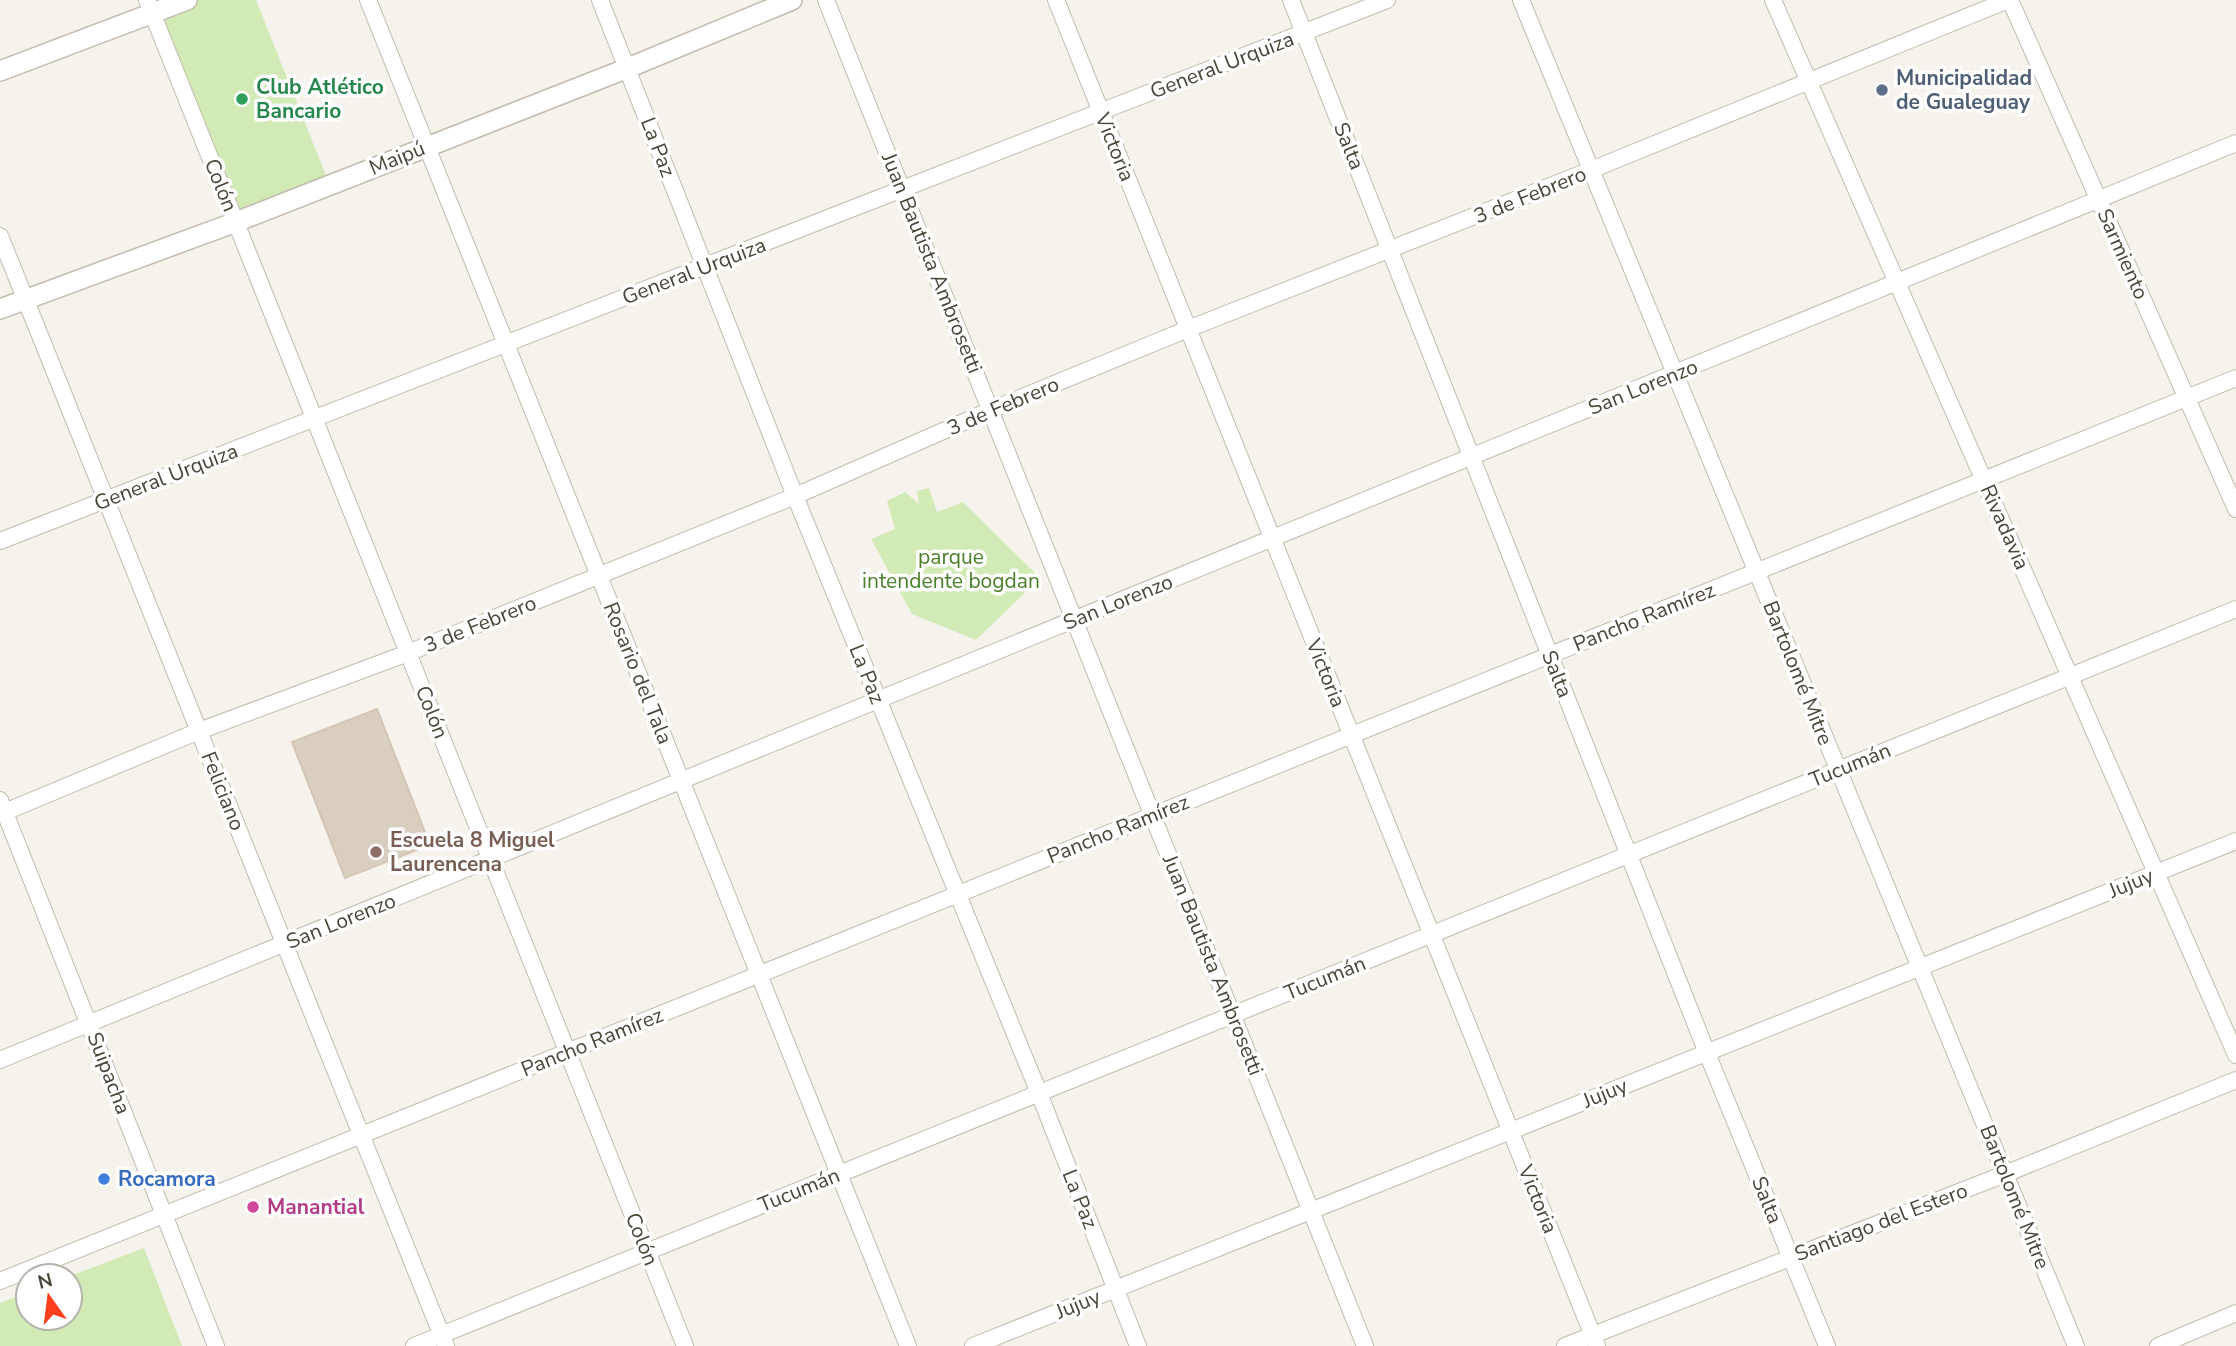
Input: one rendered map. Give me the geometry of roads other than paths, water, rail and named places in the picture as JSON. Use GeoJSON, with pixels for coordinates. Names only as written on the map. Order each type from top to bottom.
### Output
{"type":"FeatureCollection","features":[{"type":"Feature","properties":{"kind":"street"},"geometry":{"type":"LineString","coordinates":[[0,71],[150,7],[187,0]]}},
{"type":"Feature","properties":{"kind":"street","name":"Rosario del Tala"},"geometry":{"type":"LineString","coordinates":[[369,0],[908,1346]]}},
{"type":"Feature","properties":{"kind":"street","name":"La Paz"},"geometry":{"type":"LineString","coordinates":[[600,0],[795,496],[1039,1093],[1138,1346]]}},
{"type":"Feature","properties":{"kind":"street","name":"Maipú"},"geometry":{"type":"LineString","coordinates":[[0,309],[236,222],[628,68],[792,0]]}},
{"type":"Feature","properties":{"kind":"street","name":"Juan Bautista Ambrosetti"},"geometry":{"type":"LineString","coordinates":[[826,0],[1365,1346]]}},
{"type":"Feature","properties":{"kind":"street","name":"Victoria"},"geometry":{"type":"LineString","coordinates":[[1056,0],[1595,1340]]}},
{"type":"Feature","properties":{"kind":"street","name":"Salta"},"geometry":{"type":"LineString","coordinates":[[1291,0],[1707,1053],[1826,1346]]}},
{"type":"Feature","properties":{"kind":"street","name":"General Urquiza"},"geometry":{"type":"LineString","coordinates":[[0,541],[1387,0]]}},
{"type":"Feature","properties":{"kind":"street","name":"Bartolomé Mitre"},"geometry":{"type":"LineString","coordinates":[[1521,0],[2076,1346]]}},
{"type":"Feature","properties":{"kind":"street","name":"Rivadavia"},"geometry":{"type":"LineString","coordinates":[[1773,0],[2236,1055]]}},
{"type":"Feature","properties":{"kind":"street","name":"3 de Febrero"},"geometry":{"type":"LineString","coordinates":[[2,809],[408,653],[795,496],[991,410],[1188,329],[1591,170],[2009,0]]}},
{"type":"Feature","properties":{"kind":"street","name":"Sarmiento"},"geometry":{"type":"LineString","coordinates":[[2009,0],[2236,509]]}},
{"type":"Feature","properties":{"kind":"street","name":"Colón"},"geometry":{"type":"LineString","coordinates":[[150,7],[685,1346]]}},
{"type":"Feature","properties":{"kind":"street","name":"San Lorenzo"},"geometry":{"type":"LineString","coordinates":[[0,1060],[2236,143]]}},
{"type":"Feature","properties":{"kind":"street","name":"Feliciano"},"geometry":{"type":"LineString","coordinates":[[0,236],[443,1340]]}},
{"type":"Feature","properties":{"kind":"street","name":"Pancho Ramírez"},"geometry":{"type":"LineString","coordinates":[[0,1281],[2236,377]]}},
{"type":"Feature","properties":{"kind":"street","name":"Tucumán"},"geometry":{"type":"LineString","coordinates":[[414,1346],[443,1340],[647,1252],[2236,609]]}},
{"type":"Feature","properties":{"kind":"street","name":"Suipacha"},"geometry":{"type":"LineString","coordinates":[[2,809],[90,1023],[216,1346]]}},
{"type":"Feature","properties":{"kind":"street","name":"Jujuy"},"geometry":{"type":"LineString","coordinates":[[973,1346],[2236,841]]}},
{"type":"Feature","properties":{"kind":"street","name":"Santiago del Estero"},"geometry":{"type":"LineString","coordinates":[[1564,1346],[1595,1340],[1791,1258],[2236,1080]]}},
{"type":"Feature","properties":{"kind":"street"},"geometry":{"type":"LineString","coordinates":[[2158,1346],[2236,1313]]}},
{"type":"Feature","properties":{"kind":"place","name":"Municipalidad de Gualeguay"},"geometry":{"type":"Point","coordinates":[1882,90]}},
{"type":"Feature","properties":{"kind":"place","name":"Club Atlético Bancario"},"geometry":{"type":"Point","coordinates":[242,99]}},
{"type":"Feature","properties":{"kind":"place","name":"Escuela 8 Miguel Laurencena"},"geometry":{"type":"Point","coordinates":[376,852]}},
{"type":"Feature","properties":{"kind":"place","name":"Rocamora"},"geometry":{"type":"Point","coordinates":[104,1179]}},
{"type":"Feature","properties":{"kind":"place","name":"Manantial"},"geometry":{"type":"Point","coordinates":[253,1207]}},
{"type":"Feature","properties":{"kind":"park label","name":"parque intendente bogdan"},"geometry":{"type":"Point","coordinates":[951,569]}}]}
